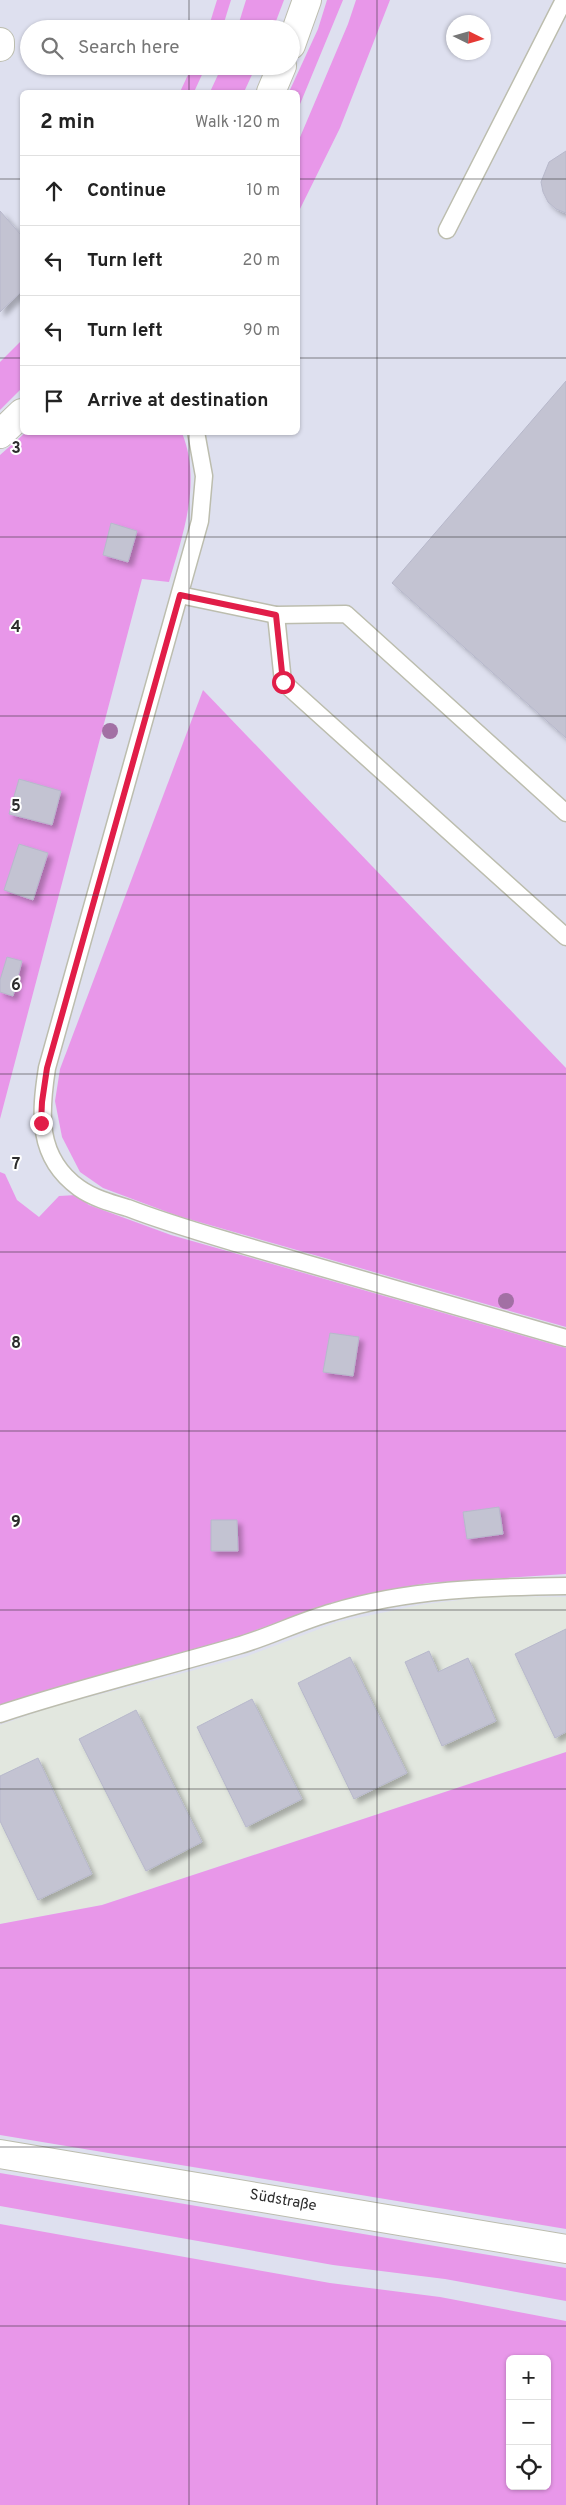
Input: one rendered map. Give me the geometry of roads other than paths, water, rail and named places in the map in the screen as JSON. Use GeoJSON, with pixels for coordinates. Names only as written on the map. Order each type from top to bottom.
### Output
{"type":"FeatureCollection","features":[{"type":"Feature","properties":{"kind":"street"},"geometry":{"type":"LineString","coordinates":[[300,21],[308,0]]}},
{"type":"Feature","properties":{"kind":"street"},"geometry":{"type":"LineString","coordinates":[[0,42],[0,47]]}},
{"type":"Feature","properties":{"kind":"street"},"geometry":{"type":"LineString","coordinates":[[272,90],[278,75]]}},
{"type":"Feature","properties":{"kind":"street"},"geometry":{"type":"LineString","coordinates":[[0,434],[20,415]]}},
{"type":"Feature","properties":{"kind":"street","name":"Südstraße"},"geometry":{"type":"LineString","coordinates":[[0,2154],[566,2249]]}},
{"type":"Feature","properties":{"kind":"lane"},"geometry":{"type":"LineString","coordinates":[[447,230],[564,0]]}},
{"type":"Feature","properties":{"kind":"lane"},"geometry":{"type":"LineString","coordinates":[[197,435],[204,476],[200,521],[47,1068],[41,1123],[45,1140],[59,1167],[78,1188],[95,1197],[175,1225],[566,1338]]}},
{"type":"Feature","properties":{"kind":"lane"},"geometry":{"type":"LineString","coordinates":[[180,595],[276,615],[346,614],[566,813]]}},
{"type":"Feature","properties":{"kind":"lane"},"geometry":{"type":"LineString","coordinates":[[276,615],[283,682],[566,937]]}},
{"type":"Feature","properties":{"kind":"lane"},"geometry":{"type":"LineString","coordinates":[[0,1714],[54,1696],[239,1645],[333,1612],[427,1593],[497,1587],[566,1586]]}}]}
